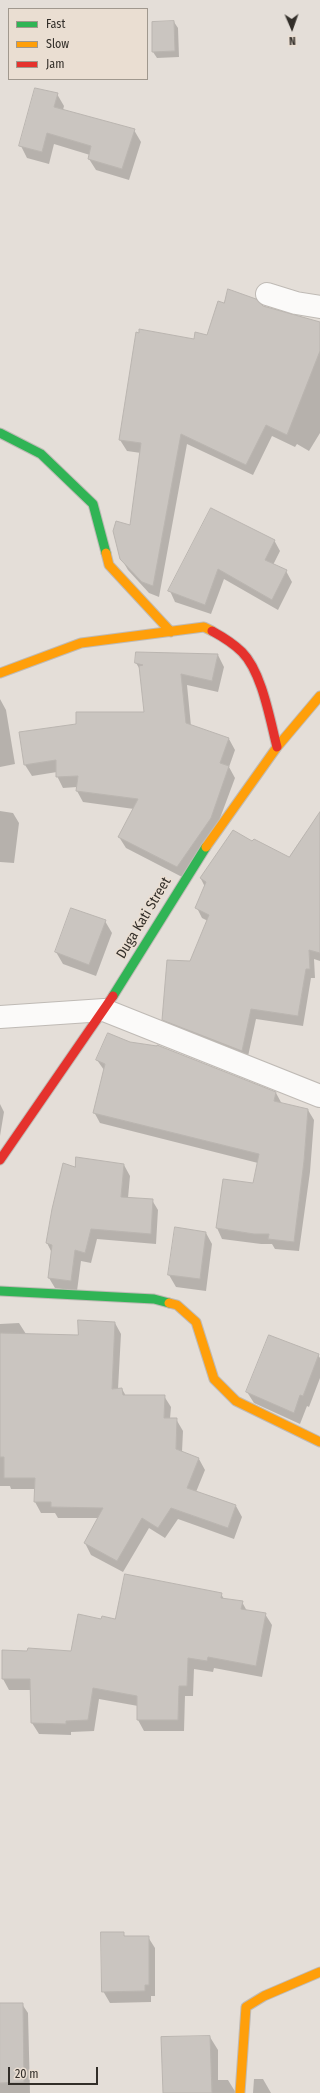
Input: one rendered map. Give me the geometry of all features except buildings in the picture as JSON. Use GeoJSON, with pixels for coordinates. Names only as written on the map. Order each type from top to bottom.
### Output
{"type":"FeatureCollection","features":[{"type":"Feature","properties":{"kind":"street"},"geometry":{"type":"LineString","coordinates":[[267,294],[320,307]]}},
{"type":"Feature","properties":{"kind":"street"},"geometry":{"type":"LineString","coordinates":[[0,433],[41,454],[93,504],[109,565],[171,632]]}},
{"type":"Feature","properties":{"kind":"street"},"geometry":{"type":"LineString","coordinates":[[0,673],[81,643],[204,627],[225,638],[243,654],[259,681],[277,747]]}},
{"type":"Feature","properties":{"kind":"street","name":"Duga Kati Street"},"geometry":{"type":"LineString","coordinates":[[0,1160],[104,1010],[195,862],[277,747],[320,696]]}},
{"type":"Feature","properties":{"kind":"street"},"geometry":{"type":"LineString","coordinates":[[0,1017],[104,1010],[320,1096]]}},
{"type":"Feature","properties":{"kind":"street"},"geometry":{"type":"LineString","coordinates":[[0,1291],[154,1299],[177,1305],[196,1322],[214,1379],[219,1385],[236,1400],[320,1442]]}},
{"type":"Feature","properties":{"kind":"street"},"geometry":{"type":"LineString","coordinates":[[240,2093],[246,2008],[264,1996],[320,1972]]}},
{"type":"Feature","properties":{"kind":"traffic: fast"},"geometry":{"type":"LineString","coordinates":[[0,433],[41,454],[93,504],[106,553]]}},
{"type":"Feature","properties":{"kind":"traffic: fast"},"geometry":{"type":"LineString","coordinates":[[113,996],[206,847]]}},
{"type":"Feature","properties":{"kind":"traffic: fast"},"geometry":{"type":"LineString","coordinates":[[0,1291],[154,1299],[169,1303]]}},
{"type":"Feature","properties":{"kind":"traffic: slow"},"geometry":{"type":"LineString","coordinates":[[106,553],[109,565],[171,632]]}},
{"type":"Feature","properties":{"kind":"traffic: slow"},"geometry":{"type":"LineString","coordinates":[[0,673],[81,643],[204,627],[212,631]]}},
{"type":"Feature","properties":{"kind":"traffic: slow"},"geometry":{"type":"LineString","coordinates":[[206,847],[277,747],[320,696]]}},
{"type":"Feature","properties":{"kind":"traffic: slow"},"geometry":{"type":"LineString","coordinates":[[169,1303],[177,1305],[196,1322],[214,1379],[236,1401],[320,1442]]}},
{"type":"Feature","properties":{"kind":"traffic: slow"},"geometry":{"type":"LineString","coordinates":[[240,2093],[246,2007],[264,1996],[320,1972]]}},
{"type":"Feature","properties":{"kind":"traffic: jam"},"geometry":{"type":"LineString","coordinates":[[212,631],[242,652],[255,671],[268,710],[277,747]]}},
{"type":"Feature","properties":{"kind":"traffic: jam"},"geometry":{"type":"LineString","coordinates":[[0,1160],[113,996]]}}]}
